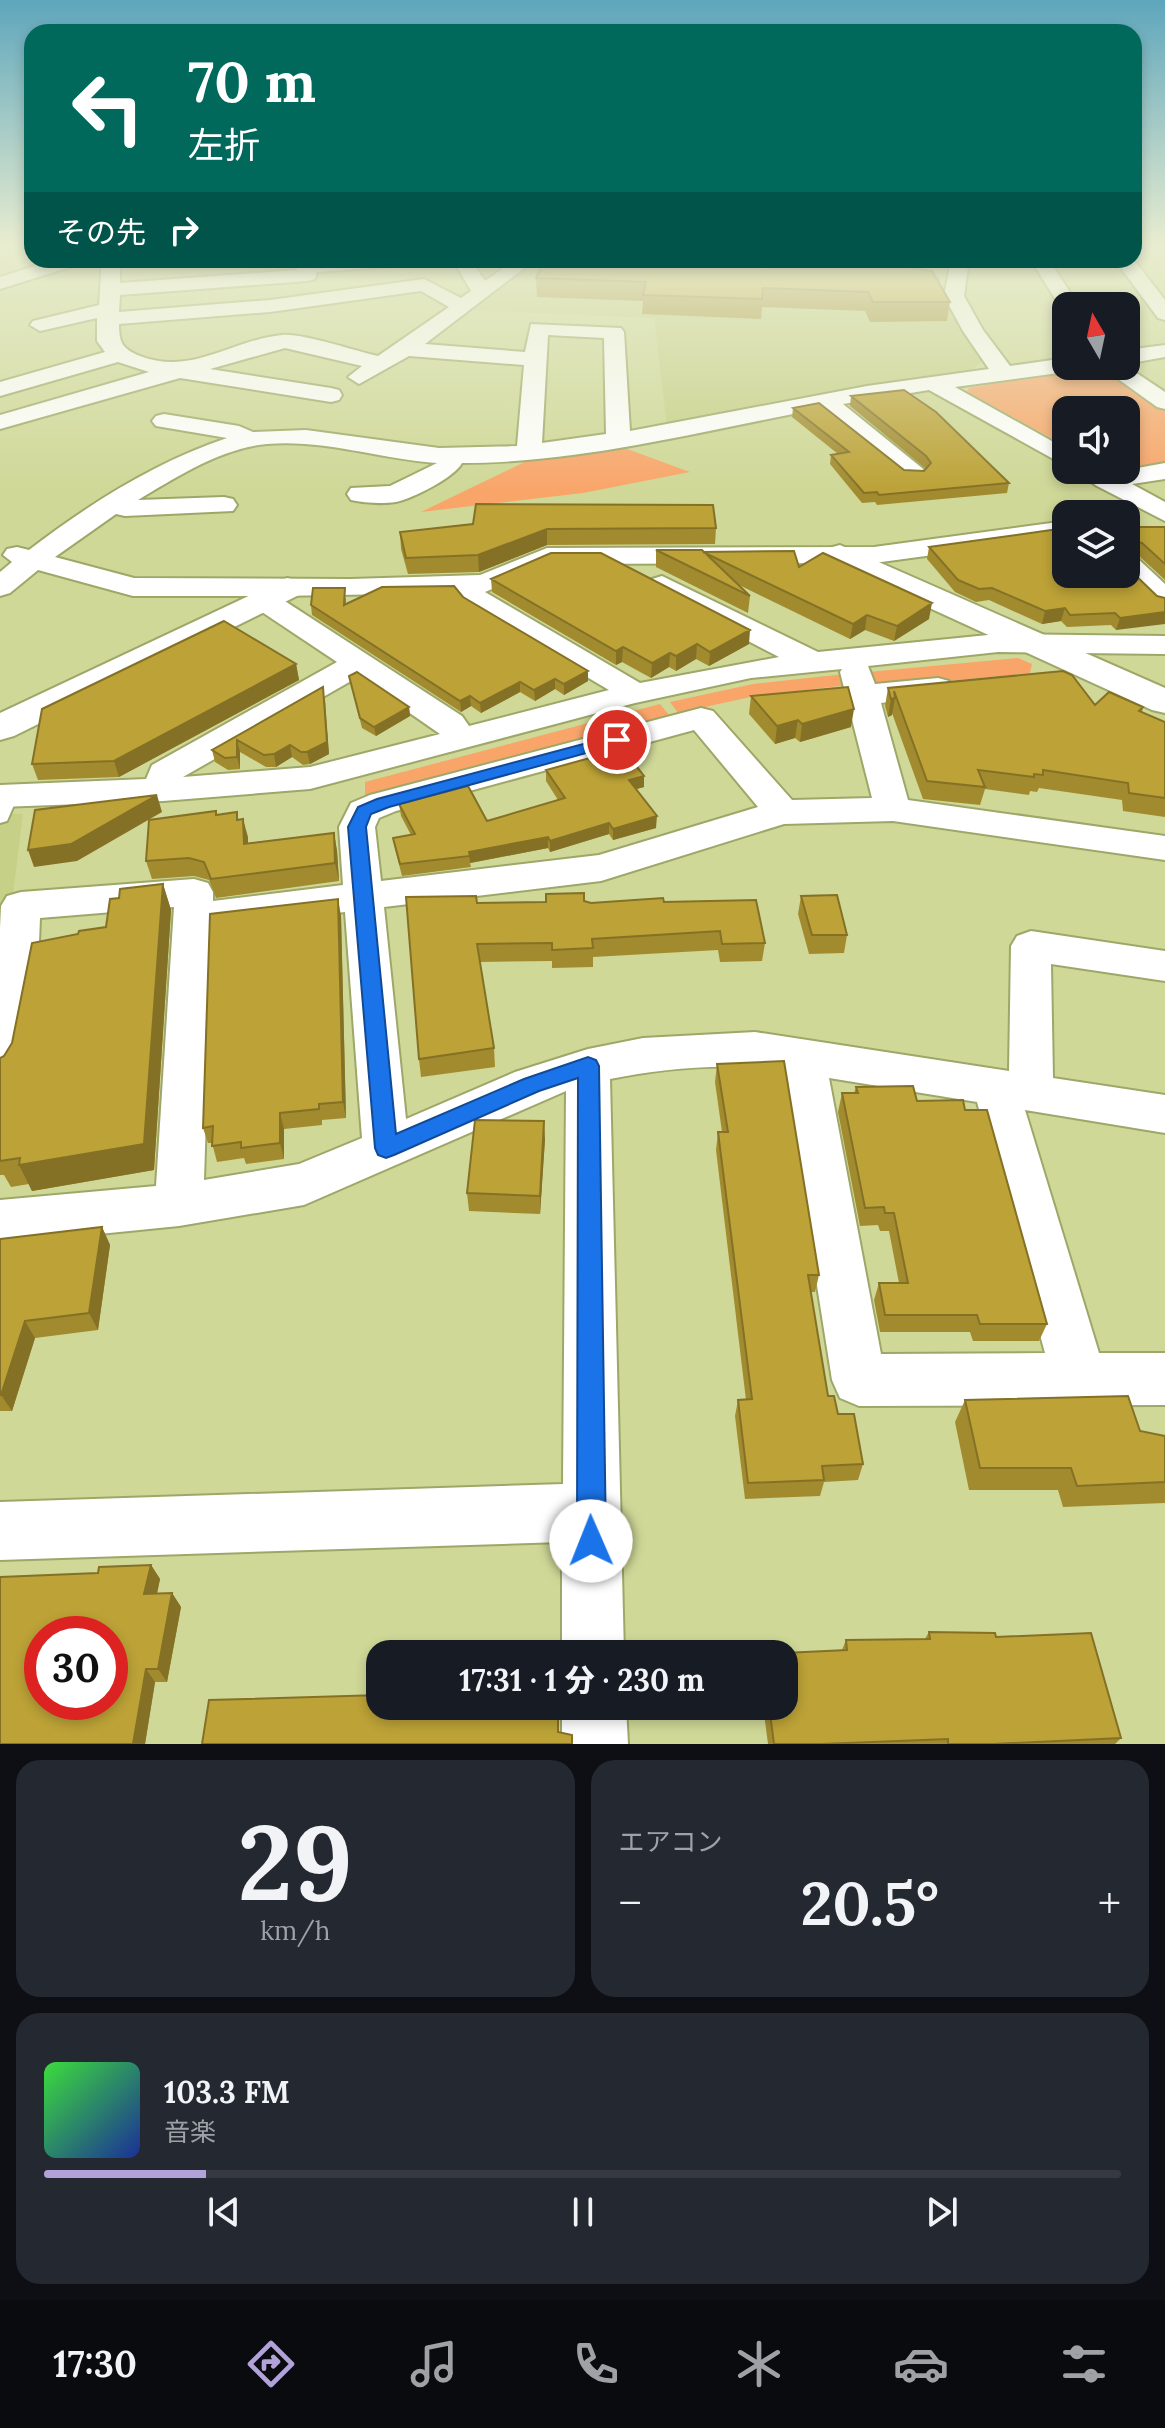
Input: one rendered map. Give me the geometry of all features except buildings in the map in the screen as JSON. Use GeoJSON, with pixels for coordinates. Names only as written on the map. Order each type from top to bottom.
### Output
{"type":"FeatureCollection","features":[{"type":"Feature","properties":{"kind":"street"},"geometry":{"type":"LineString","coordinates":[[0,389],[102,327]]}},
{"type":"Feature","properties":{"kind":"street"},"geometry":{"type":"LineString","coordinates":[[113,327],[144,365],[331,395]]}},
{"type":"Feature","properties":{"kind":"street"},"geometry":{"type":"LineString","coordinates":[[117,327],[135,338]]}},
{"type":"Feature","properties":{"kind":"street"},"geometry":{"type":"LineString","coordinates":[[258,438],[382,364],[433,327]]}},
{"type":"Feature","properties":{"kind":"street"},"geometry":{"type":"LineString","coordinates":[[971,327],[1004,374]]}},
{"type":"Feature","properties":{"kind":"street"},"geometry":{"type":"LineString","coordinates":[[529,452],[538,328],[614,332],[618,439]]}},
{"type":"Feature","properties":{"kind":"street"},"geometry":{"type":"LineString","coordinates":[[0,422],[284,341],[382,364]]}},
{"type":"Feature","properties":{"kind":"street"},"geometry":{"type":"LineString","coordinates":[[405,349],[537,359]]}},
{"type":"Feature","properties":{"kind":"street"},"geometry":{"type":"LineString","coordinates":[[1140,355],[1165,351]]}},
{"type":"Feature","properties":{"kind":"street"},"geometry":{"type":"LineString","coordinates":[[0,587],[33,558],[113,504],[211,452],[258,438],[282,435],[453,456],[529,452],[932,383],[1052,367]]}},
{"type":"Feature","properties":{"kind":"street"},"geometry":{"type":"LineString","coordinates":[[1132,380],[1165,402]]}},
{"type":"Feature","properties":{"kind":"street"},"geometry":{"type":"LineString","coordinates":[[932,383],[1052,451]]}},
{"type":"Feature","properties":{"kind":"street"},"geometry":{"type":"LineString","coordinates":[[824,401],[913,473]]}},
{"type":"Feature","properties":{"kind":"street"},"geometry":{"type":"LineString","coordinates":[[157,420],[258,438]]}},
{"type":"Feature","properties":{"kind":"street"},"geometry":{"type":"LineString","coordinates":[[360,494],[395,494],[447,468],[453,456]]}},
{"type":"Feature","properties":{"kind":"street"},"geometry":{"type":"LineString","coordinates":[[1140,473],[1165,471]]}},
{"type":"Feature","properties":{"kind":"street"},"geometry":{"type":"LineString","coordinates":[[1111,484],[1165,513]]}},
{"type":"Feature","properties":{"kind":"street"},"geometry":{"type":"LineString","coordinates":[[113,504],[125,508],[224,505]]}},
{"type":"Feature","properties":{"kind":"street"},"geometry":{"type":"LineString","coordinates":[[0,553],[33,558],[133,587],[275,594],[485,583],[547,556],[874,555],[1052,531]]}},
{"type":"Feature","properties":{"kind":"street"},"geometry":{"type":"LineString","coordinates":[[840,555],[1040,667],[1157,693]]}},
{"type":"Feature","properties":{"kind":"street"},"geometry":{"type":"LineString","coordinates":[[607,557],[813,662]]}},
{"type":"Feature","properties":{"kind":"street"},"geometry":{"type":"LineString","coordinates":[[1140,576],[1165,600]]}},
{"type":"Feature","properties":{"kind":"street"},"geometry":{"type":"LineString","coordinates":[[465,584],[475,599],[627,687],[632,694]]}},
{"type":"Feature","properties":{"kind":"street"},"geometry":{"type":"LineString","coordinates":[[275,594],[359,663],[450,723],[459,738]]}},
{"type":"Feature","properties":{"kind":"street"},"geometry":{"type":"LineString","coordinates":[[0,728],[275,594]]}},
{"type":"Feature","properties":{"kind":"street"},"geometry":{"type":"LineString","coordinates":[[3,803],[310,778],[632,694],[751,669],[998,643],[1040,667],[1165,645]]}},
{"type":"Feature","properties":{"kind":"street"},"geometry":{"type":"LineString","coordinates":[[852,658],[893,809]]}},
{"type":"Feature","properties":{"kind":"street"},"geometry":{"type":"LineString","coordinates":[[163,790],[164,773],[359,663]]}},
{"type":"Feature","properties":{"kind":"street"},"geometry":{"type":"LineString","coordinates":[[862,695],[972,685]]}},
{"type":"Feature","properties":{"kind":"street"},"geometry":{"type":"LineString","coordinates":[[386,1148],[357,827],[364,811],[383,803],[701,718],[782,812]]}},
{"type":"Feature","properties":{"kind":"street"},"geometry":{"type":"LineString","coordinates":[[192,917],[601,868],[782,812],[893,809],[1165,848]]}},
{"type":"Feature","properties":{"kind":"street"},"geometry":{"type":"LineString","coordinates":[[0,1068],[18,966],[21,906],[194,892],[179,1205]]}},
{"type":"Feature","properties":{"kind":"street"},"geometry":{"type":"LineString","coordinates":[[1080,1381],[1014,1091],[1031,946],[1165,966]]}},
{"type":"Feature","properties":{"kind":"street"},"geometry":{"type":"LineString","coordinates":[[0,1222],[179,1205],[304,1184],[531,1085],[588,1066],[643,1055],[692,1050],[755,1049],[1165,1114]]}},
{"type":"Feature","properties":{"kind":"street"},"geometry":{"type":"LineString","coordinates":[[803,1057],[859,1380],[1165,1379]]}},
{"type":"Feature","properties":{"kind":"street"},"geometry":{"type":"LineString","coordinates":[[588,1066],[593,1640]]}},
{"type":"Feature","properties":{"kind":"street"},"geometry":{"type":"LineString","coordinates":[[0,1531],[591,1512]]}},
{"type":"Feature","properties":{"kind":"street"},"geometry":{"type":"LineString","coordinates":[[594,1720],[595,1744]]}},
{"type":"Feature","properties":{"kind":"shaded area"},"geometry":{"type":"Polygon","coordinates":[[[655,327],[961,327],[983,361],[966,374],[667,427],[655,327]]]}},
{"type":"Feature","properties":{"kind":"shaded area"},"geometry":{"type":"Polygon","coordinates":[[[1052,371],[1052,380],[1122,380],[1165,408],[1165,466],[1140,470],[1140,396],[1052,396],[1052,438],[967,392],[969,388],[1009,381],[1006,378],[1052,371]]]}},
{"type":"Feature","properties":{"kind":"shaded area"},"geometry":{"type":"Polygon","coordinates":[[[619,446],[690,472],[583,493],[421,512],[537,456],[619,446]]]}},
{"type":"Feature","properties":{"kind":"shaded area"},"geometry":{"type":"Polygon","coordinates":[[[1018,658],[1032,664],[1030,673],[882,687],[871,682],[868,672],[1018,658]]]}},
{"type":"Feature","properties":{"kind":"shaded area"},"geometry":{"type":"Polygon","coordinates":[[[845,674],[848,685],[755,696],[678,713],[670,702],[753,684],[845,674]]]}},
{"type":"Feature","properties":{"kind":"shaded area"},"geometry":{"type":"Polygon","coordinates":[[[660,704],[669,715],[365,796],[365,782],[660,704]]]}},
{"type":"Feature","properties":{"kind":"shaded area"},"geometry":{"type":"Polygon","coordinates":[[[0,814],[23,814],[0,998],[0,814]]]}},
{"type":"Feature","properties":{"kind":"route"},"geometry":{"type":"LineString","coordinates":[[591,1541],[588,1066],[531,1085],[386,1148],[357,827],[364,811],[383,803],[617,740]]}}]}
